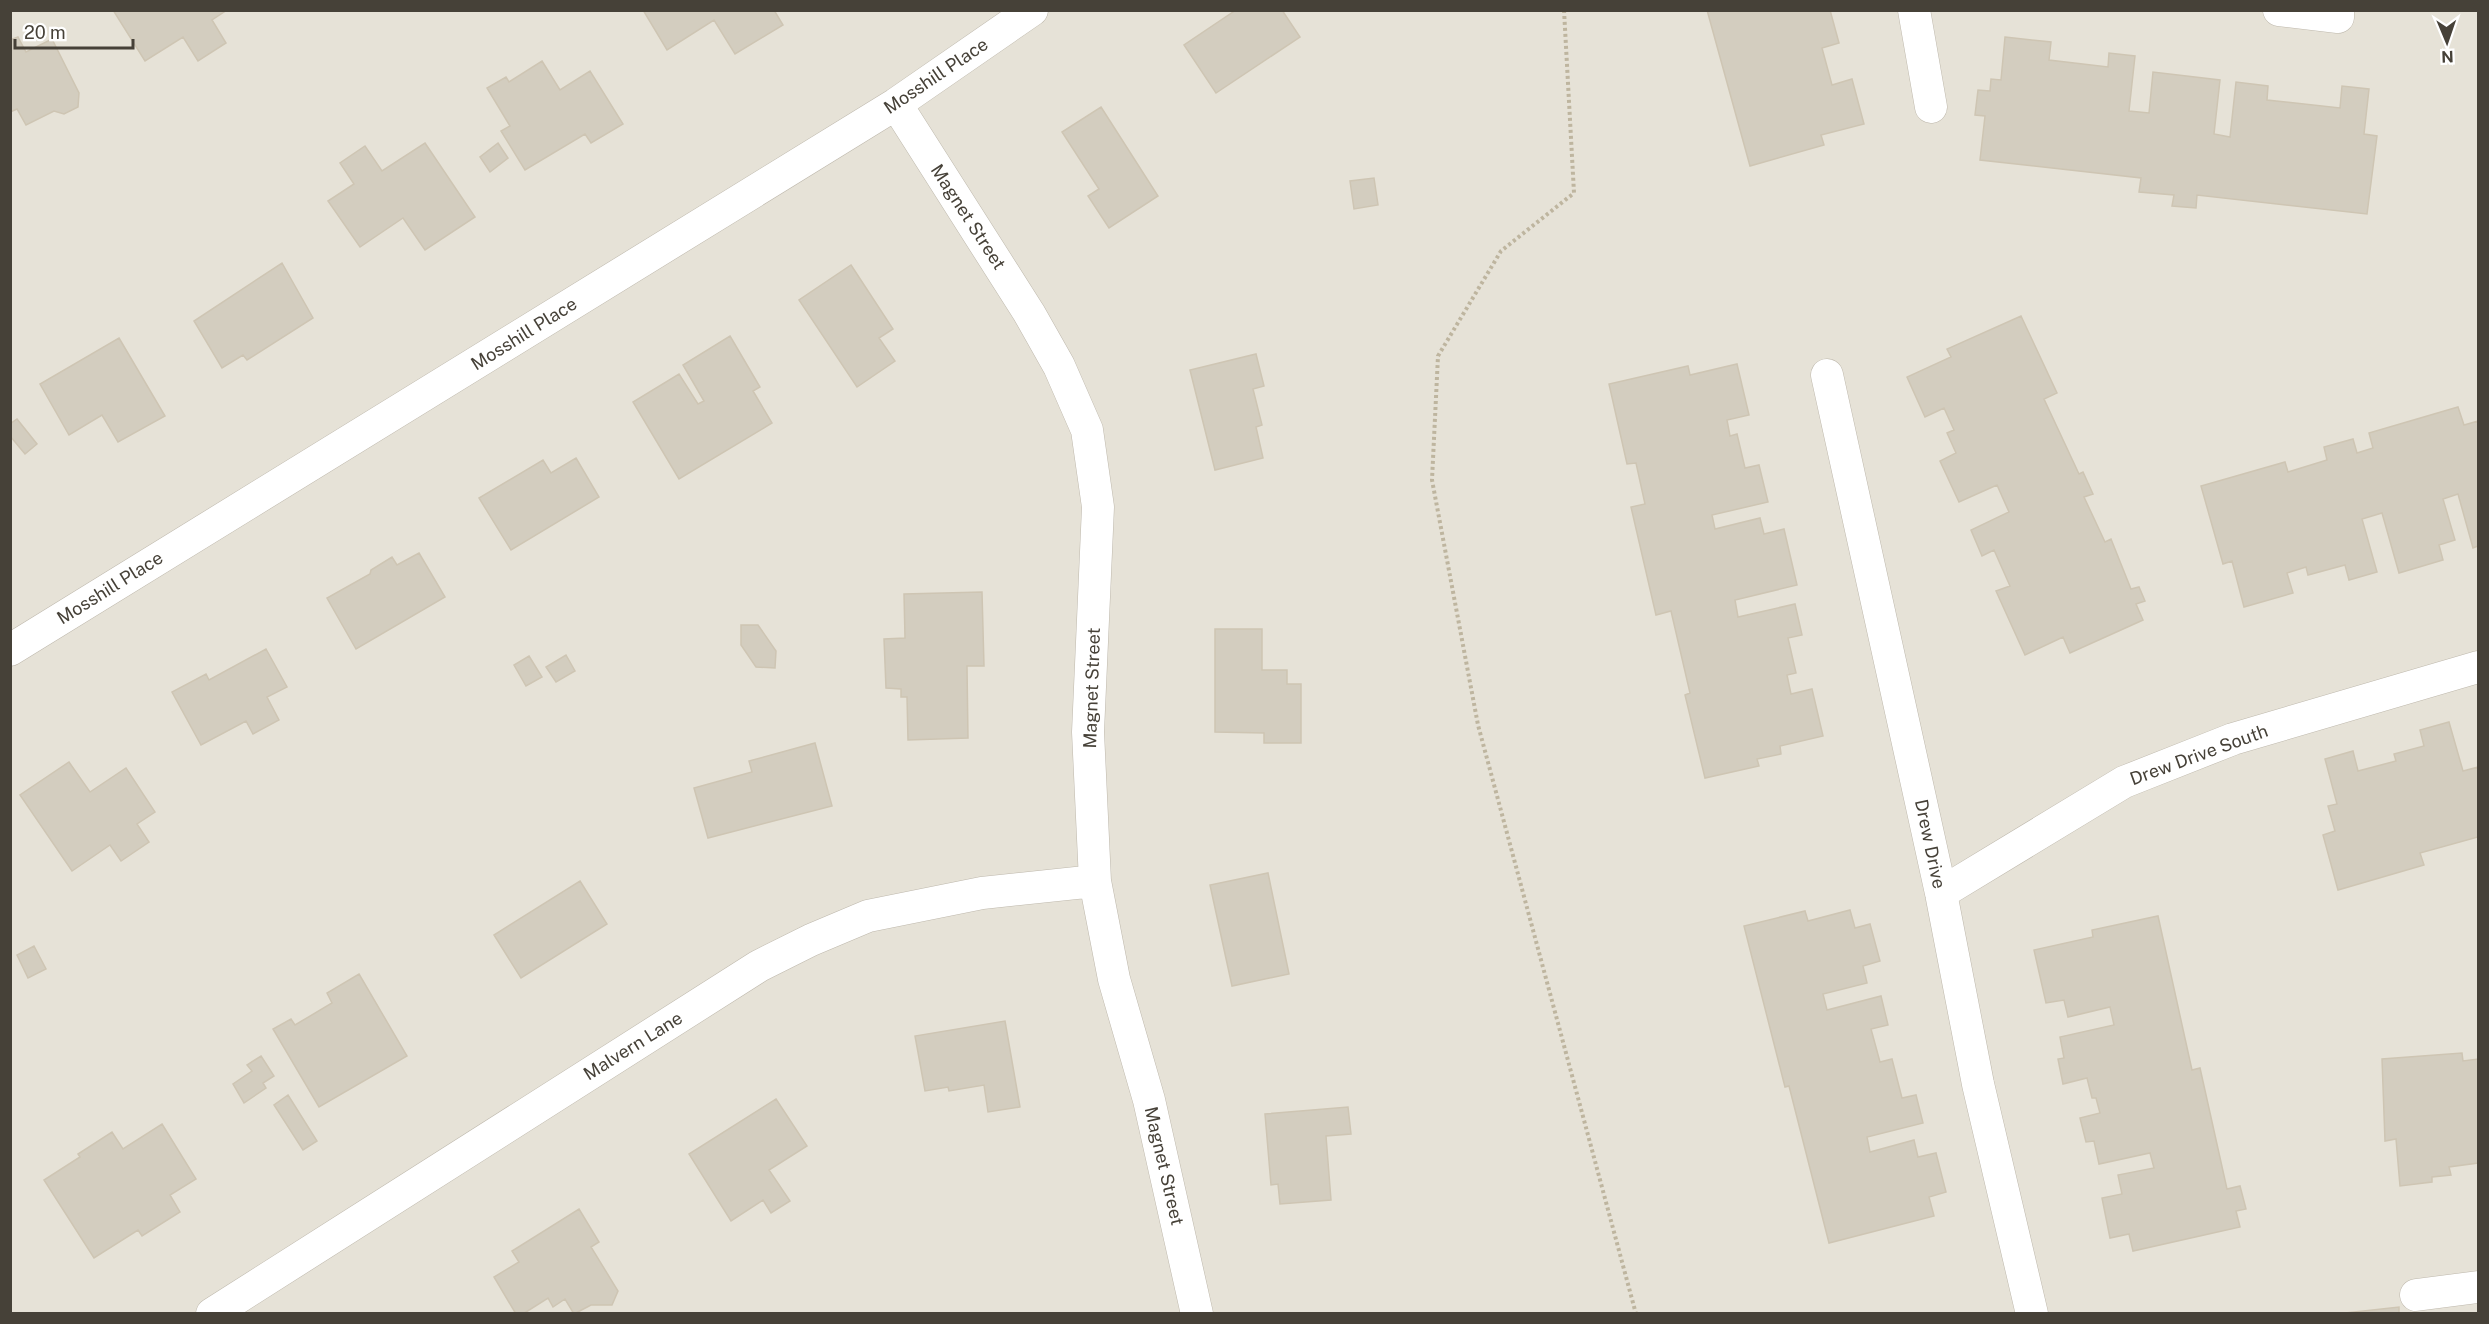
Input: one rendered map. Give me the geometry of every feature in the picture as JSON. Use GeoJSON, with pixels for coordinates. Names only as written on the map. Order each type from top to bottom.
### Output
{"type":"FeatureCollection","features":[{"type":"Feature","properties":{"kind":"street","name":"Mosshill Place"},"geometry":{"type":"LineString","coordinates":[[10,650],[896,104],[1032,10]]}},
{"type":"Feature","properties":{"kind":"street"},"geometry":{"type":"LineString","coordinates":[[1914,10],[1931,107]]}},
{"type":"Feature","properties":{"kind":"street"},"geometry":{"type":"LineString","coordinates":[[2278,10],[2338,14]]}},
{"type":"Feature","properties":{"kind":"street","name":"Magnet Street"},"geometry":{"type":"LineString","coordinates":[[896,104],[1029,313],[1059,366],[1087,430],[1098,507],[1088,732],[1095,881],[1114,979],[1149,1100],[1197,1314]]}},
{"type":"Feature","properties":{"kind":"street","name":"Drew Drive"},"geometry":{"type":"LineString","coordinates":[[1827,375],[1941,893],[1978,1084],[2032,1314]]}},
{"type":"Feature","properties":{"kind":"street","name":"Drew Drive South"},"geometry":{"type":"LineString","coordinates":[[1941,893],[2124,782],[2233,738],[2434,681],[2478,666]]}},
{"type":"Feature","properties":{"kind":"street","name":"Malvern Lane"},"geometry":{"type":"LineString","coordinates":[[212,1314],[759,966],[811,940],[868,916],[982,893],[1095,881]]}},
{"type":"Feature","properties":{"kind":"street"},"geometry":{"type":"LineString","coordinates":[[2416,1295],[2478,1287]]}},
{"type":"Feature","properties":{"kind":"path"},"geometry":{"type":"LineString","coordinates":[[1564,10],[1574,193],[1501,251],[1438,356],[1432,480],[1478,725],[1636,1314]]}},
{"type":"Feature","properties":{"kind":"shaded area"},"geometry":{"type":"Polygon","coordinates":[[[11,11],[2478,11],[2478,1313],[11,1313],[11,11]]]}},
{"type":"Feature","properties":{"kind":"building"},"geometry":{"type":"Polygon","coordinates":[[[113,10],[227,10],[212,20],[226,43],[198,61],[183,37],[145,61],[113,10]]]}},
{"type":"Feature","properties":{"kind":"building"},"geometry":{"type":"Polygon","coordinates":[[[643,10],[774,10],[783,25],[735,54],[714,20],[667,50],[643,10]]]}},
{"type":"Feature","properties":{"kind":"building"},"geometry":{"type":"Polygon","coordinates":[[[1236,10],[1282,10],[1300,37],[1216,93],[1184,45],[1236,10]]]}},
{"type":"Feature","properties":{"kind":"building"},"geometry":{"type":"Polygon","coordinates":[[[1707,10],[1830,10],[1839,43],[1822,48],[1832,85],[1852,79],[1864,124],[1821,135],[1824,145],[1750,166],[1707,10]]]}},
{"type":"Feature","properties":{"kind":"building"},"geometry":{"type":"Polygon","coordinates":[[[18,37],[26,52],[52,39],[79,93],[78,107],[64,114],[54,111],[26,125],[17,109],[10,112],[10,40],[18,37]]]}},
{"type":"Feature","properties":{"kind":"building"},"geometry":{"type":"Polygon","coordinates":[[[2005,37],[2051,42],[2049,60],[2108,67],[2109,53],[2135,56],[2129,111],[2149,113],[2153,72],[2220,80],[2214,134],[2230,137],[2236,82],[2268,86],[2267,100],[2340,108],[2342,86],[2369,89],[2364,134],[2377,136],[2367,214],[2197,195],[2196,208],[2172,206],[2174,195],[2139,192],[2141,178],[1980,160],[1985,116],[1975,115],[1978,90],[1990,91],[1991,79],[2001,80],[2005,37]]]}},
{"type":"Feature","properties":{"kind":"building"},"geometry":{"type":"Polygon","coordinates":[[[542,61],[560,90],[590,71],[623,124],[591,143],[585,134],[525,170],[501,131],[510,126],[487,88],[506,77],[509,82],[542,61]]]}},
{"type":"Feature","properties":{"kind":"building"},"geometry":{"type":"Polygon","coordinates":[[[1101,107],[1158,196],[1109,228],[1088,196],[1099,189],[1062,132],[1101,107]]]}},
{"type":"Feature","properties":{"kind":"building"},"geometry":{"type":"Polygon","coordinates":[[[425,143],[475,217],[425,250],[403,218],[360,247],[328,201],[354,184],[340,163],[365,146],[382,171],[425,143]]]}},
{"type":"Feature","properties":{"kind":"building"},"geometry":{"type":"Polygon","coordinates":[[[498,143],[508,158],[490,172],[480,157],[498,143]]]}},
{"type":"Feature","properties":{"kind":"building"},"geometry":{"type":"Polygon","coordinates":[[[1374,178],[1378,205],[1354,209],[1350,181],[1374,178]]]}},
{"type":"Feature","properties":{"kind":"building"},"geometry":{"type":"Polygon","coordinates":[[[282,263],[313,318],[247,360],[243,355],[222,368],[194,321],[282,263]]]}},
{"type":"Feature","properties":{"kind":"building"},"geometry":{"type":"Polygon","coordinates":[[[851,265],[893,329],[879,338],[895,361],[857,387],[799,300],[851,265]]]}},
{"type":"Feature","properties":{"kind":"building"},"geometry":{"type":"Polygon","coordinates":[[[2021,316],[2057,393],[2044,399],[2079,474],[2083,472],[2093,494],[2084,497],[2105,542],[2111,539],[2131,589],[2139,587],[2145,601],[2136,604],[2143,620],[2070,653],[2063,637],[2025,655],[1996,591],[2010,586],[1994,550],[1982,556],[1971,530],[2009,512],[1997,485],[1959,502],[1940,461],[1956,453],[1947,433],[1954,430],[1944,408],[1925,417],[1907,377],[1951,357],[1947,349],[2021,316]]]}},
{"type":"Feature","properties":{"kind":"building"},"geometry":{"type":"Polygon","coordinates":[[[730,336],[760,387],[753,391],[772,423],[679,479],[633,402],[679,374],[698,404],[704,401],[683,365],[730,336]]]}},
{"type":"Feature","properties":{"kind":"building"},"geometry":{"type":"Polygon","coordinates":[[[119,338],[165,416],[118,442],[102,415],[69,435],[40,384],[119,338]]]}},
{"type":"Feature","properties":{"kind":"building"},"geometry":{"type":"Polygon","coordinates":[[[1256,354],[1264,386],[1253,389],[1262,425],[1256,427],[1263,458],[1215,470],[1190,370],[1256,354]]]}},
{"type":"Feature","properties":{"kind":"building"},"geometry":{"type":"Polygon","coordinates":[[[1737,364],[1749,415],[1727,420],[1730,436],[1737,434],[1745,468],[1759,465],[1768,502],[1712,515],[1715,529],[1760,518],[1764,534],[1784,529],[1797,585],[1735,600],[1738,617],[1795,604],[1802,635],[1788,638],[1796,673],[1787,675],[1791,694],[1812,689],[1823,736],[1780,746],[1781,754],[1757,759],[1759,766],[1705,778],[1685,695],[1690,693],[1671,611],[1656,615],[1631,507],[1645,504],[1636,463],[1627,464],[1609,384],[1688,366],[1690,375],[1737,364]]]}},
{"type":"Feature","properties":{"kind":"building"},"geometry":{"type":"Polygon","coordinates":[[[2458,407],[2464,425],[2478,421],[2478,546],[2473,548],[2458,494],[2443,499],[2455,540],[2439,545],[2443,560],[2399,573],[2382,513],[2362,519],[2377,572],[2349,580],[2345,565],[2308,575],[2306,567],[2287,573],[2293,593],[2244,607],[2232,561],[2223,564],[2201,486],[2285,462],[2288,472],[2327,460],[2324,447],[2353,439],[2357,453],[2373,448],[2369,433],[2458,407]]]}},
{"type":"Feature","properties":{"kind":"building"},"geometry":{"type":"Polygon","coordinates":[[[17,419],[37,444],[25,454],[10,436],[10,424],[17,419]]]}},
{"type":"Feature","properties":{"kind":"building"},"geometry":{"type":"Polygon","coordinates":[[[576,458],[599,497],[511,550],[479,498],[543,460],[551,473],[576,458]]]}},
{"type":"Feature","properties":{"kind":"building"},"geometry":{"type":"Polygon","coordinates":[[[419,553],[445,597],[356,649],[327,598],[370,574],[371,570],[392,557],[397,565],[419,553]]]}},
{"type":"Feature","properties":{"kind":"building"},"geometry":{"type":"Polygon","coordinates":[[[982,592],[984,666],[967,666],[968,738],[908,740],[907,697],[901,697],[901,689],[886,688],[884,639],[905,638],[904,594],[982,592]]]}},
{"type":"Feature","properties":{"kind":"building"},"geometry":{"type":"Polygon","coordinates":[[[741,625],[758,625],[776,651],[775,668],[756,667],[741,645],[741,625]]]}},
{"type":"Feature","properties":{"kind":"building"},"geometry":{"type":"Polygon","coordinates":[[[1215,629],[1262,629],[1262,670],[1287,670],[1287,684],[1301,684],[1301,743],[1264,743],[1264,733],[1215,732],[1215,629]]]}},
{"type":"Feature","properties":{"kind":"building"},"geometry":{"type":"Polygon","coordinates":[[[266,649],[287,687],[267,697],[279,720],[253,734],[246,721],[201,745],[172,692],[206,674],[209,680],[266,649]]]}},
{"type":"Feature","properties":{"kind":"building"},"geometry":{"type":"Polygon","coordinates":[[[566,655],[575,671],[556,682],[546,667],[566,655]]]}},
{"type":"Feature","properties":{"kind":"building"},"geometry":{"type":"Polygon","coordinates":[[[529,656],[542,677],[526,686],[514,665],[529,656]]]}},
{"type":"Feature","properties":{"kind":"building"},"geometry":{"type":"Polygon","coordinates":[[[2449,722],[2463,771],[2478,767],[2478,837],[2420,853],[2424,865],[2338,890],[2323,835],[2335,831],[2328,806],[2337,804],[2325,759],[2353,751],[2358,771],[2396,761],[2394,754],[2424,746],[2420,730],[2449,722]]]}},
{"type":"Feature","properties":{"kind":"building"},"geometry":{"type":"Polygon","coordinates":[[[815,743],[832,806],[708,838],[694,788],[752,772],[749,761],[815,743]]]}},
{"type":"Feature","properties":{"kind":"building"},"geometry":{"type":"Polygon","coordinates":[[[69,762],[90,792],[126,768],[155,812],[137,824],[149,842],[121,861],[110,845],[72,871],[20,795],[69,762]]]}},
{"type":"Feature","properties":{"kind":"building"},"geometry":{"type":"Polygon","coordinates":[[[1268,873],[1289,974],[1232,986],[1210,885],[1268,873]]]}},
{"type":"Feature","properties":{"kind":"building"},"geometry":{"type":"Polygon","coordinates":[[[580,881],[607,924],[521,978],[494,935],[580,881]]]}},
{"type":"Feature","properties":{"kind":"building"},"geometry":{"type":"Polygon","coordinates":[[[1850,910],[1855,928],[1870,924],[1880,961],[1863,966],[1867,983],[1823,994],[1827,1010],[1881,996],[1888,1025],[1871,1029],[1880,1062],[1892,1059],[1902,1098],[1916,1095],[1923,1123],[1867,1137],[1870,1152],[1914,1140],[1918,1157],[1936,1153],[1946,1192],[1929,1197],[1934,1216],[1829,1243],[1789,1086],[1785,1087],[1744,926],[1805,911],[1808,921],[1850,910]]]}},
{"type":"Feature","properties":{"kind":"building"},"geometry":{"type":"Polygon","coordinates":[[[2158,916],[2192,1070],[2200,1068],[2227,1189],[2240,1186],[2246,1209],[2236,1211],[2240,1227],[2133,1251],[2129,1234],[2110,1238],[2102,1198],[2122,1194],[2118,1175],[2154,1168],[2150,1153],[2099,1164],[2094,1141],[2086,1142],[2080,1118],[2100,1113],[2096,1098],[2092,1098],[2087,1078],[2063,1084],[2058,1059],[2064,1058],[2060,1037],[2114,1025],[2110,1007],[2068,1017],[2064,1000],[2046,1003],[2034,950],[2093,937],[2092,930],[2158,916]]]}},
{"type":"Feature","properties":{"kind":"building"},"geometry":{"type":"Polygon","coordinates":[[[34,946],[46,969],[28,978],[17,955],[34,946]]]}},
{"type":"Feature","properties":{"kind":"building"},"geometry":{"type":"Polygon","coordinates":[[[359,974],[407,1056],[319,1107],[273,1029],[291,1019],[295,1025],[332,1003],[327,993],[359,974]]]}},
{"type":"Feature","properties":{"kind":"building"},"geometry":{"type":"Polygon","coordinates":[[[1005,1021],[1020,1107],[988,1112],[984,1085],[949,1091],[948,1087],[925,1091],[915,1036],[1005,1021]]]}},
{"type":"Feature","properties":{"kind":"building"},"geometry":{"type":"Polygon","coordinates":[[[2462,1053],[2463,1061],[2478,1059],[2478,1163],[2449,1167],[2451,1175],[2432,1177],[2432,1182],[2400,1186],[2396,1139],[2385,1141],[2382,1059],[2462,1053]]]}},
{"type":"Feature","properties":{"kind":"building"},"geometry":{"type":"Polygon","coordinates":[[[261,1056],[274,1076],[263,1083],[266,1088],[244,1103],[233,1084],[252,1071],[247,1065],[261,1056]]]}},
{"type":"Feature","properties":{"kind":"building"},"geometry":{"type":"Polygon","coordinates":[[[288,1095],[317,1141],[303,1150],[274,1105],[288,1095]]]}},
{"type":"Feature","properties":{"kind":"building"},"geometry":{"type":"Polygon","coordinates":[[[776,1099],[807,1146],[769,1170],[790,1201],[771,1213],[763,1200],[731,1221],[689,1154],[776,1099]]]}},
{"type":"Feature","properties":{"kind":"building"},"geometry":{"type":"Polygon","coordinates":[[[1348,1107],[1351,1134],[1326,1136],[1331,1200],[1280,1204],[1278,1184],[1271,1185],[1265,1114],[1348,1107]]]}},
{"type":"Feature","properties":{"kind":"building"},"geometry":{"type":"Polygon","coordinates":[[[162,1124],[196,1179],[170,1195],[180,1212],[142,1236],[138,1230],[94,1258],[44,1180],[80,1157],[78,1154],[112,1132],[123,1149],[162,1124]]]}},
{"type":"Feature","properties":{"kind":"building"},"geometry":{"type":"Polygon","coordinates":[[[579,1209],[599,1242],[591,1247],[618,1291],[612,1305],[591,1305],[574,1314],[565,1299],[553,1307],[548,1298],[523,1314],[516,1314],[494,1277],[519,1262],[512,1251],[579,1209]]]}},
{"type":"Feature","properties":{"kind":"building"},"geometry":{"type":"Polygon","coordinates":[[[2399,1307],[2399,1314],[2336,1314],[2399,1307]]]}}]}
